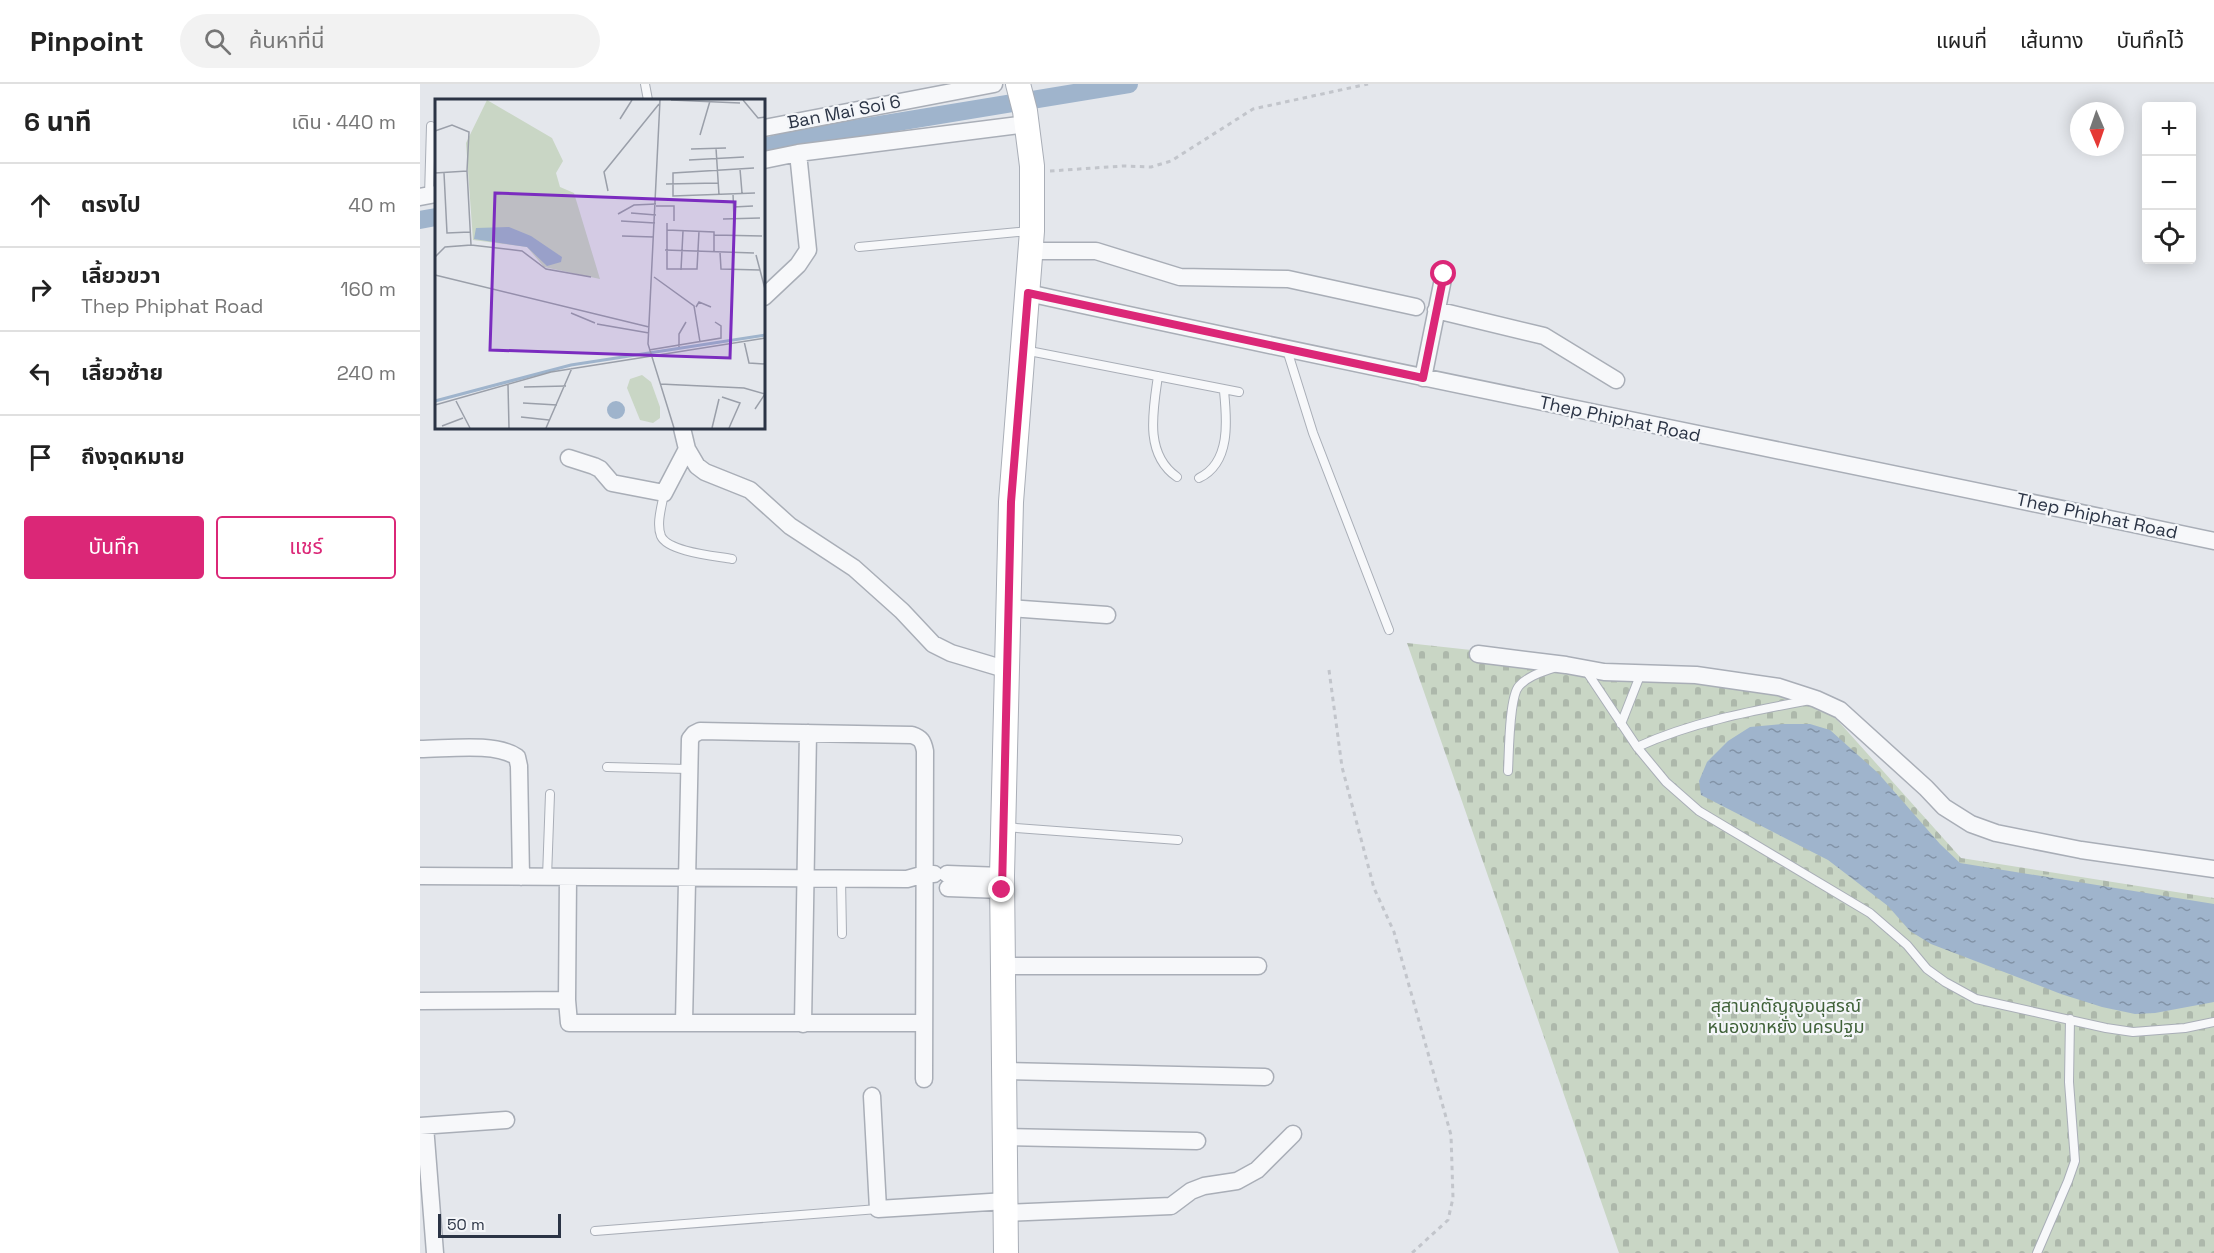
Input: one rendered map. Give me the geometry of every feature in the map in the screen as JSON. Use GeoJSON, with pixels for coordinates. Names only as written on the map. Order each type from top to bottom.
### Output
{"type":"FeatureCollection","features":[{"type":"Feature","properties":{"kind":"main road"},"geometry":{"type":"LineString","coordinates":[[1006,1253],[1002,883],[1011,502],[1031,241],[1032,172],[1023,104]]}},
{"type":"Feature","properties":{"kind":"street","name":"Ban Mai Soi 6"},"geometry":{"type":"LineString","coordinates":[[765,128],[994,84]]}},
{"type":"Feature","properties":{"kind":"street"},"geometry":{"type":"LineString","coordinates":[[765,160],[1023,104]]}},
{"type":"Feature","properties":{"kind":"street"},"geometry":{"type":"LineString","coordinates":[[765,296],[798,265],[808,250],[798,153]]}},
{"type":"Feature","properties":{"kind":"street"},"geometry":{"type":"LineString","coordinates":[[1031,241],[1096,251],[1180,277],[1288,279],[1416,307]]}},
{"type":"Feature","properties":{"kind":"street"},"geometry":{"type":"LineString","coordinates":[[1423,378],[1444,274]]}},
{"type":"Feature","properties":{"kind":"street","name":"Thep Phiphat Road"},"geometry":{"type":"LineString","coordinates":[[1028,293],[1287,350],[1966,488],[2214,541]]}},
{"type":"Feature","properties":{"kind":"street"},"geometry":{"type":"LineString","coordinates":[[1436,310],[1544,336],[1616,380]]}},
{"type":"Feature","properties":{"kind":"street"},"geometry":{"type":"LineString","coordinates":[[682,429],[687,449],[698,466],[705,472],[750,490],[790,526],[854,568],[902,610],[933,644],[951,653],[1008,670]]}},
{"type":"Feature","properties":{"kind":"street"},"geometry":{"type":"LineString","coordinates":[[569,458],[594,465],[612,483],[664,492],[687,449]]}},
{"type":"Feature","properties":{"kind":"street"},"geometry":{"type":"LineString","coordinates":[[1009,608],[1107,615]]}},
{"type":"Feature","properties":{"kind":"street"},"geometry":{"type":"LineString","coordinates":[[1478,654],[1604,672],[1696,675],[1779,687],[1816,699],[1840,710],[1944,807],[1971,824],[1996,833],[2081,850],[2214,869]]}},
{"type":"Feature","properties":{"kind":"street"},"geometry":{"type":"LineString","coordinates":[[684,1023],[688,769],[690,739],[693,734],[700,731],[912,735],[920,738],[924,743],[936,881],[924,1023],[924,1079]]}},
{"type":"Feature","properties":{"kind":"street"},"geometry":{"type":"LineString","coordinates":[[803,1024],[808,733]]}},
{"type":"Feature","properties":{"kind":"street"},"geometry":{"type":"LineString","coordinates":[[420,749],[495,748],[509,751],[517,757],[521,877]]}},
{"type":"Feature","properties":{"kind":"street"},"geometry":{"type":"LineString","coordinates":[[420,876],[907,879],[1002,883]]}},
{"type":"Feature","properties":{"kind":"street"},"geometry":{"type":"LineString","coordinates":[[568,877],[567,1000],[569,1023],[924,1023]]}},
{"type":"Feature","properties":{"kind":"street"},"geometry":{"type":"LineString","coordinates":[[1004,966],[1258,966]]}},
{"type":"Feature","properties":{"kind":"street"},"geometry":{"type":"LineString","coordinates":[[420,1001],[567,1000]]}},
{"type":"Feature","properties":{"kind":"street"},"geometry":{"type":"LineString","coordinates":[[1005,1071],[1265,1077]]}},
{"type":"Feature","properties":{"kind":"street"},"geometry":{"type":"LineString","coordinates":[[872,1096],[878,1209],[1171,1206],[1191,1191],[1204,1186],[1237,1181],[1257,1170],[1293,1134]]}},
{"type":"Feature","properties":{"kind":"street"},"geometry":{"type":"LineString","coordinates":[[435,1253],[426,1216],[423,1126],[506,1120]]}},
{"type":"Feature","properties":{"kind":"street"},"geometry":{"type":"LineString","coordinates":[[1005,1137],[1197,1141]]}},
{"type":"Feature","properties":{"kind":"lane"},"geometry":{"type":"LineString","coordinates":[[645,84],[648,99]]}},
{"type":"Feature","properties":{"kind":"lane"},"geometry":{"type":"LineString","coordinates":[[429,196],[431,126]]}},
{"type":"Feature","properties":{"kind":"lane"},"geometry":{"type":"LineString","coordinates":[[859,247],[1031,241]]}},
{"type":"Feature","properties":{"kind":"lane"},"geometry":{"type":"LineString","coordinates":[[1024,350],[1239,393]]}},
{"type":"Feature","properties":{"kind":"lane"},"geometry":{"type":"LineString","coordinates":[[1287,350],[1313,433],[1389,630]]}},
{"type":"Feature","properties":{"kind":"lane"},"geometry":{"type":"LineString","coordinates":[[1158,376],[1152,430],[1156,452],[1163,465],[1177,477]]}},
{"type":"Feature","properties":{"kind":"lane"},"geometry":{"type":"LineString","coordinates":[[1199,478],[1206,475],[1216,463],[1223,447],[1227,420],[1224,391]]}},
{"type":"Feature","properties":{"kind":"lane"},"geometry":{"type":"LineString","coordinates":[[664,492],[659,528],[665,542],[675,548],[732,560]]}},
{"type":"Feature","properties":{"kind":"lane"},"geometry":{"type":"LineString","coordinates":[[1508,771],[1513,700],[1517,688],[1535,674],[1566,665]]}},
{"type":"Feature","properties":{"kind":"lane"},"geometry":{"type":"LineString","coordinates":[[1585,668],[1637,747],[1666,782],[1699,811],[1870,913],[1906,945],[1927,969],[1945,982],[1976,999],[2133,1032],[2185,1028],[2214,1022]]}},
{"type":"Feature","properties":{"kind":"lane"},"geometry":{"type":"LineString","coordinates":[[1622,724],[1641,673]]}},
{"type":"Feature","properties":{"kind":"lane"},"geometry":{"type":"LineString","coordinates":[[1637,747],[1672,731],[1735,714],[1816,699]]}},
{"type":"Feature","properties":{"kind":"lane"},"geometry":{"type":"LineString","coordinates":[[608,767],[688,769]]}},
{"type":"Feature","properties":{"kind":"lane"},"geometry":{"type":"LineString","coordinates":[[547,877],[550,794]]}},
{"type":"Feature","properties":{"kind":"lane"},"geometry":{"type":"LineString","coordinates":[[1004,827],[1178,840]]}},
{"type":"Feature","properties":{"kind":"lane"},"geometry":{"type":"LineString","coordinates":[[841,879],[842,934]]}},
{"type":"Feature","properties":{"kind":"lane"},"geometry":{"type":"LineString","coordinates":[[2037,1253],[2075,1161],[2069,1083],[2070,1019]]}},
{"type":"Feature","properties":{"kind":"lane"},"geometry":{"type":"LineString","coordinates":[[595,1231],[878,1209]]}},
{"type":"Feature","properties":{"kind":"path"},"geometry":{"type":"LineString","coordinates":[[1032,172],[1123,166],[1151,167],[1171,161],[1253,109],[1368,84]]}},
{"type":"Feature","properties":{"kind":"path"},"geometry":{"type":"LineString","coordinates":[[1329,670],[1342,767],[1374,888],[1394,932],[1451,1135],[1453,1198],[1448,1220],[1412,1253]]}},
{"type":"Feature","properties":{"kind":"green space","name":"สุสานกตัญญูอนุสรณ์ หนองขาหยั่ง นครปฐม"},"geometry":{"type":"Polygon","coordinates":[[[1407,643],[1707,676],[1782,691],[1831,713],[1961,858],[2214,898],[2214,1253],[1619,1253],[1407,643]]]}},
{"type":"Feature","properties":{"kind":"water"},"geometry":{"type":"Polygon","coordinates":[[[1810,724],[1830,730],[1878,773],[1940,844],[1960,863],[2214,904],[2214,1002],[2155,1013],[2135,1014],[2102,1007],[2061,994],[1931,944],[1910,931],[1888,906],[1828,860],[1701,795],[1699,781],[1707,762],[1728,741],[1750,727],[1810,724]]]}},
{"type":"Feature","properties":{"kind":"waterway"},"geometry":{"type":"LineString","coordinates":[[765,147],[800,138],[1129,84]]}},
{"type":"Feature","properties":{"kind":"waterway"},"geometry":{"type":"LineString","coordinates":[[420,220],[435,217]]}},
{"type":"Feature","properties":{"kind":"route"},"geometry":{"type":"LineString","coordinates":[[1002,890],[1011,502],[1028,293],[1423,378],[1444,274]]}}]}
